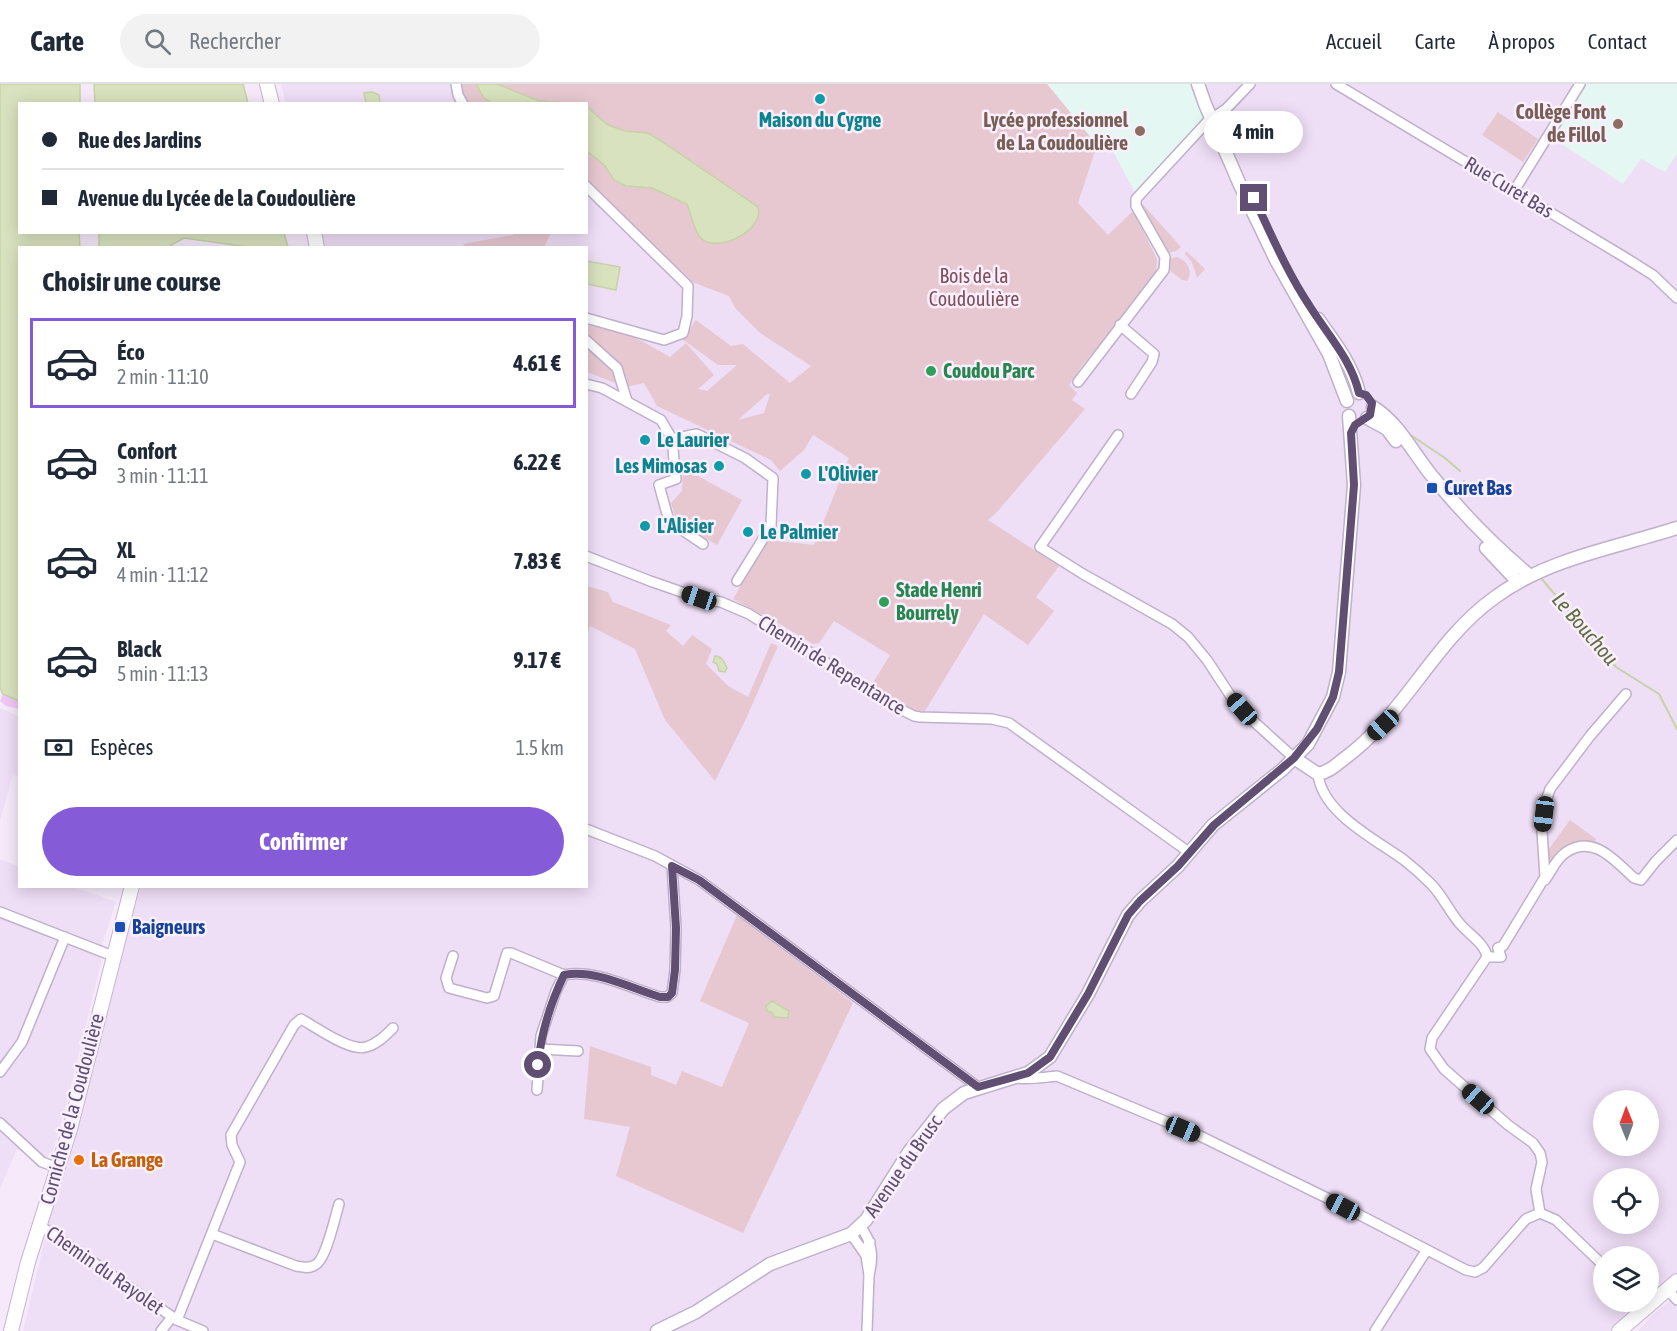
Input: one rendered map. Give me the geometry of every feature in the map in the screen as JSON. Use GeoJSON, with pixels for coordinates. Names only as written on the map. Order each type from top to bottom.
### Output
{"type":"FeatureCollection","features":[{"type":"Feature","properties":{"kind":"main road"},"geometry":{"type":"LineString","coordinates":[[267,84],[272,102]]}},
{"type":"Feature","properties":{"kind":"main road"},"geometry":{"type":"LineString","coordinates":[[276,84],[280,102]]}},
{"type":"Feature","properties":{"kind":"main road","name":"Corniche de la Coudoulière"},"geometry":{"type":"LineString","coordinates":[[11,1331],[39,1225],[70,1129],[131,888]]}},
{"type":"Feature","properties":{"kind":"main road"},"geometry":{"type":"LineString","coordinates":[[1659,1300],[1674,1291]]}},
{"type":"Feature","properties":{"kind":"main road"},"geometry":{"type":"LineString","coordinates":[[1619,1331],[1641,1312]]}},
{"type":"Feature","properties":{"kind":"main road"},"geometry":{"type":"LineString","coordinates":[[1629,1331],[1643,1312]]}},
{"type":"Feature","properties":{"kind":"street"},"geometry":{"type":"LineString","coordinates":[[456,84],[462,102]]}},
{"type":"Feature","properties":{"kind":"street"},"geometry":{"type":"LineString","coordinates":[[1200,84],[1240,185],[1276,260],[1329,354],[1347,401],[1346,409],[1363,415],[1387,429],[1432,488],[1518,582]]}},
{"type":"Feature","properties":{"kind":"street"},"geometry":{"type":"LineString","coordinates":[[1078,382],[1161,275],[1164,266],[1165,256],[1135,202],[1214,117],[1250,84]]}},
{"type":"Feature","properties":{"kind":"street","name":"Rue Curet Bas"},"geometry":{"type":"LineString","coordinates":[[1336,84],[1653,275],[1677,298]]}},
{"type":"Feature","properties":{"kind":"street"},"geometry":{"type":"LineString","coordinates":[[1514,190],[1580,84]]}},
{"type":"Feature","properties":{"kind":"street"},"geometry":{"type":"LineString","coordinates":[[1214,117],[1308,304],[1346,358],[1359,393]]}},
{"type":"Feature","properties":{"kind":"street"},"geometry":{"type":"LineString","coordinates":[[588,188],[688,286],[687,316],[683,333],[664,340],[588,319]]}},
{"type":"Feature","properties":{"kind":"street"},"geometry":{"type":"LineString","coordinates":[[1120,325],[1152,351],[1155,357],[1131,394]]}},
{"type":"Feature","properties":{"kind":"street"},"geometry":{"type":"LineString","coordinates":[[588,342],[617,368],[627,401]]}},
{"type":"Feature","properties":{"kind":"street"},"geometry":{"type":"LineString","coordinates":[[588,384],[602,388],[661,420],[672,439],[676,479],[659,485],[669,521],[704,544]]}},
{"type":"Feature","properties":{"kind":"street"},"geometry":{"type":"LineString","coordinates":[[1347,401],[1352,395],[1359,393],[1369,397],[1363,415]]}},
{"type":"Feature","properties":{"kind":"street"},"geometry":{"type":"LineString","coordinates":[[1363,415],[1386,415],[1472,524],[1529,575]]}},
{"type":"Feature","properties":{"kind":"street","name":"Avenue du Brusc"},"geometry":{"type":"LineString","coordinates":[[657,1331],[696,1312],[770,1264],[856,1230],[934,1118],[952,1100],[978,1087],[1017,1078],[1046,1061],[1088,994],[1128,915],[1190,853],[1214,825],[1308,744],[1333,697],[1339,672],[1354,495],[1351,433],[1363,415]]}},
{"type":"Feature","properties":{"kind":"street"},"geometry":{"type":"LineString","coordinates":[[672,439],[697,434],[745,458],[773,478],[771,526],[736,581]]}},
{"type":"Feature","properties":{"kind":"street"},"geometry":{"type":"LineString","coordinates":[[1118,435],[1040,547],[1172,624],[1188,637],[1207,660],[1230,695],[1251,719],[1294,758],[1318,774],[1329,800],[1339,813],[1405,861],[1432,885],[1460,924],[1486,953]]}},
{"type":"Feature","properties":{"kind":"street"},"geometry":{"type":"LineString","coordinates":[[1318,774],[1326,773],[1383,725],[1458,630],[1493,598],[1529,575],[1580,556],[1677,528]]}},
{"type":"Feature","properties":{"kind":"street","name":"Chemin de Repentance"},"geometry":{"type":"LineString","coordinates":[[588,557],[650,581],[699,598],[721,602],[749,614],[896,707],[914,716],[992,719],[1009,723],[1190,853]]}},
{"type":"Feature","properties":{"kind":"street"},"geometry":{"type":"LineString","coordinates":[[1542,885],[1545,877],[1542,831],[1550,789],[1590,736],[1626,694]]}},
{"type":"Feature","properties":{"kind":"street"},"geometry":{"type":"LineString","coordinates":[[588,830],[655,856],[699,880],[978,1087]]}},
{"type":"Feature","properties":{"kind":"street"},"geometry":{"type":"LineString","coordinates":[[1486,953],[1500,952],[1559,859],[1566,852],[1596,847],[1635,878],[1641,880],[1677,840]]}},
{"type":"Feature","properties":{"kind":"street"},"geometry":{"type":"LineString","coordinates":[[453,956],[446,978],[449,988],[487,998],[494,996],[507,953],[512,953],[564,975],[576,972],[601,977],[660,997],[668,997],[672,993],[675,970],[676,928],[672,866]]}},
{"type":"Feature","properties":{"kind":"street"},"geometry":{"type":"LineString","coordinates":[[0,912],[113,956]]}},
{"type":"Feature","properties":{"kind":"street"},"geometry":{"type":"LineString","coordinates":[[0,1072],[22,1042],[65,937]]}},
{"type":"Feature","properties":{"kind":"street"},"geometry":{"type":"LineString","coordinates":[[1486,953],[1432,1038],[1430,1049],[1444,1069],[1508,1125],[1533,1143],[1540,1153],[1542,1162],[1536,1189],[1540,1213]]}},
{"type":"Feature","properties":{"kind":"street"},"geometry":{"type":"LineString","coordinates":[[537,1090],[541,1036],[556,991],[564,975]]}},
{"type":"Feature","properties":{"kind":"street"},"geometry":{"type":"LineString","coordinates":[[160,1331],[175,1318],[212,1234],[240,1162],[232,1145],[231,1136],[294,1025],[302,1019],[354,1048],[365,1048],[378,1041],[393,1028]]}},
{"type":"Feature","properties":{"kind":"street"},"geometry":{"type":"LineString","coordinates":[[540,1049],[578,1051]]}},
{"type":"Feature","properties":{"kind":"street"},"geometry":{"type":"LineString","coordinates":[[1046,1061],[1044,1072],[1047,1075]]}},
{"type":"Feature","properties":{"kind":"street"},"geometry":{"type":"LineString","coordinates":[[1046,1061],[1057,1076]]}},
{"type":"Feature","properties":{"kind":"street"},"geometry":{"type":"LineString","coordinates":[[1017,1078],[1029,1080],[1047,1075],[1057,1076],[1198,1135],[1466,1270],[1475,1272],[1483,1268],[1526,1219],[1540,1213],[1556,1220],[1593,1255]]}},
{"type":"Feature","properties":{"kind":"street"},"geometry":{"type":"LineString","coordinates":[[0,1123],[42,1162],[58,1168]]}},
{"type":"Feature","properties":{"kind":"street"},"geometry":{"type":"LineString","coordinates":[[212,1234],[306,1268],[316,1265],[322,1257],[339,1204]]}},
{"type":"Feature","properties":{"kind":"street","name":"Chemin du Rayolet"},"geometry":{"type":"LineString","coordinates":[[39,1225],[175,1318],[203,1331]]}},
{"type":"Feature","properties":{"kind":"street"},"geometry":{"type":"LineString","coordinates":[[856,1230],[870,1242],[872,1258],[867,1331]]}},
{"type":"Feature","properties":{"kind":"street"},"geometry":{"type":"LineString","coordinates":[[856,1230],[870,1275]]}},
{"type":"Feature","properties":{"kind":"street"},"geometry":{"type":"LineString","coordinates":[[865,1254],[866,1244],[870,1242]]}},
{"type":"Feature","properties":{"kind":"street"},"geometry":{"type":"LineString","coordinates":[[1375,1331],[1426,1251]]}},
{"type":"Feature","properties":{"kind":"shaded area"},"geometry":{"type":"Polygon","coordinates":[[[0,84],[80,84],[80,102],[18,102],[18,234],[79,234],[80,246],[18,246],[18,701],[3,694],[0,688],[0,84]]]}},
{"type":"Feature","properties":{"kind":"shaded area"},"geometry":{"type":"Polygon","coordinates":[[[94,84],[243,84],[248,102],[95,102],[94,84]]]}},
{"type":"Feature","properties":{"kind":"shaded area"},"geometry":{"type":"Polygon","coordinates":[[[281,84],[1677,84],[1677,1274],[1659,1289],[1659,1246],[1593,1246],[1593,1312],[1633,1312],[1613,1331],[23,1331],[52,1209],[79,1122],[118,960],[141,888],[588,888],[588,246],[321,246],[318,234],[588,234],[588,102],[286,102],[281,84]]]}},
{"type":"Feature","properties":{"kind":"shaded area"},"geometry":{"type":"Polygon","coordinates":[[[476,84],[497,84],[539,101],[553,102],[490,102],[484,98],[476,84]]]}},
{"type":"Feature","properties":{"kind":"shaded area","name":"Lycée professionnel de La Coudoulière"},"geometry":{"type":"Polygon","coordinates":[[[1047,84],[1192,84],[1205,108],[1206,118],[1135,193],[1112,149],[1101,150],[1047,84]]]}},
{"type":"Feature","properties":{"kind":"shaded area","name":"Collège Font de Fillol"},"geometry":{"type":"Polygon","coordinates":[[[1584,84],[1677,84],[1677,154],[1665,172],[1641,159],[1623,184],[1551,137],[1584,84]]]}},
{"type":"Feature","properties":{"kind":"shaded area"},"geometry":{"type":"Polygon","coordinates":[[[372,92],[379,95],[380,102],[366,102],[364,93],[372,92]]]}},
{"type":"Feature","properties":{"kind":"shaded area"},"geometry":{"type":"Polygon","coordinates":[[[588,108],[608,125],[625,131],[648,133],[661,141],[758,207],[758,216],[754,224],[737,238],[716,243],[706,241],[699,236],[687,204],[652,188],[626,186],[614,180],[605,166],[588,152],[588,108]]]}},
{"type":"Feature","properties":{"kind":"shaded area"},"geometry":{"type":"Polygon","coordinates":[[[99,234],[284,234],[288,246],[241,246],[184,238],[171,246],[99,246],[99,234]]]}},
{"type":"Feature","properties":{"kind":"shaded area"},"geometry":{"type":"Polygon","coordinates":[[[588,261],[620,267],[616,290],[588,284],[588,261]]]}},
{"type":"Feature","properties":{"kind":"shaded area"},"geometry":{"type":"Polygon","coordinates":[[[715,656],[720,657],[724,662],[727,668],[725,672],[719,671],[717,664],[713,662],[715,656]]]}},
{"type":"Feature","properties":{"kind":"shaded area"},"geometry":{"type":"Polygon","coordinates":[[[0,708],[18,716],[18,777],[13,775],[0,820],[0,708]]]}},
{"type":"Feature","properties":{"kind":"shaded area"},"geometry":{"type":"Polygon","coordinates":[[[0,859],[18,867],[18,888],[77,888],[116,902],[101,947],[101,962],[53,1151],[40,1164],[17,1149],[0,1188],[0,859]]]}},
{"type":"Feature","properties":{"kind":"shaded area"},"geometry":{"type":"Polygon","coordinates":[[[772,1001],[789,1011],[788,1018],[774,1017],[773,1013],[767,1011],[766,1006],[772,1001]]]}},
{"type":"Feature","properties":{"kind":"shaded area"},"geometry":{"type":"Polygon","coordinates":[[[1677,1296],[1677,1331],[1638,1331],[1656,1312],[1659,1312],[1677,1296]]]}},
{"type":"Feature","properties":{"kind":"green space"},"geometry":{"type":"Polygon","coordinates":[[[461,84],[476,84],[484,98],[490,102],[467,102],[461,84]]]}},
{"type":"Feature","properties":{"kind":"green space","name":"Bois de la Coudoulière"},"geometry":{"type":"Polygon","coordinates":[[[497,84],[1047,84],[1097,145],[1078,203],[1108,235],[1133,211],[1157,260],[1156,271],[1122,320],[1083,364],[1069,385],[1077,393],[1072,400],[1085,409],[988,520],[1059,566],[1036,597],[1054,611],[1028,645],[984,614],[925,711],[910,709],[896,703],[871,686],[890,655],[834,621],[819,643],[813,644],[733,599],[768,540],[814,545],[849,458],[813,435],[804,450],[780,471],[771,460],[657,406],[644,383],[626,387],[588,372],[588,325],[629,334],[670,357],[686,343],[714,375],[698,389],[707,391],[737,365],[718,365],[682,339],[696,320],[731,346],[743,344],[790,383],[811,366],[760,333],[735,308],[729,296],[692,282],[655,250],[588,184],[588,152],[605,166],[614,180],[626,186],[652,188],[687,204],[699,236],[710,243],[648,133],[625,131],[608,125],[588,108],[588,102],[539,101],[497,84]],[[767,394],[738,420],[764,413],[770,394],[767,394]]]}},
{"type":"Feature","properties":{"kind":"green space"},"geometry":{"type":"Polygon","coordinates":[[[1498,112],[1538,139],[1523,162],[1482,135],[1498,112]]]}},
{"type":"Feature","properties":{"kind":"green space"},"geometry":{"type":"Polygon","coordinates":[[[1139,200],[1181,247],[1168,253],[1138,203],[1139,200]]]}},
{"type":"Feature","properties":{"kind":"green space"},"geometry":{"type":"Polygon","coordinates":[[[550,234],[544,246],[465,246],[463,244],[513,235],[550,234]]]}},
{"type":"Feature","properties":{"kind":"green space"},"geometry":{"type":"Polygon","coordinates":[[[1186,251],[1205,269],[1197,278],[1192,262],[1185,254],[1186,251]]]}},
{"type":"Feature","properties":{"kind":"green space"},"geometry":{"type":"Polygon","coordinates":[[[1177,257],[1184,261],[1190,270],[1187,281],[1182,280],[1168,269],[1169,259],[1177,257]]]}},
{"type":"Feature","properties":{"kind":"green space"},"geometry":{"type":"Polygon","coordinates":[[[683,468],[742,500],[717,545],[676,520],[671,503],[682,491],[683,468]]]}},
{"type":"Feature","properties":{"kind":"green space"},"geometry":{"type":"Polygon","coordinates":[[[588,586],[608,592],[613,602],[671,625],[666,631],[683,646],[692,635],[712,649],[706,664],[728,686],[748,697],[771,643],[778,646],[715,781],[665,720],[635,649],[590,626],[588,631],[588,586]]]}},
{"type":"Feature","properties":{"kind":"green space"},"geometry":{"type":"Polygon","coordinates":[[[1570,820],[1596,839],[1595,842],[1565,850],[1550,863],[1546,853],[1570,820]]]}},
{"type":"Feature","properties":{"kind":"green space"},"geometry":{"type":"Polygon","coordinates":[[[737,915],[853,1003],[743,1233],[616,1176],[630,1127],[584,1119],[590,1046],[651,1067],[651,1075],[676,1085],[682,1071],[722,1087],[749,1023],[700,1001],[737,915]]]}},
{"type":"Feature","properties":{"kind":"sand"},"geometry":{"type":"Polygon","coordinates":[[[3,694],[18,701],[18,709],[6,706],[0,701],[3,694]]]}},
{"type":"Feature","properties":{"kind":"waterway","name":"Le Bouchou"},"geometry":{"type":"LineString","coordinates":[[1409,434],[1460,471]]}},
{"type":"Feature","properties":{"kind":"waterway","name":"Le Bouchou"},"geometry":{"type":"LineString","coordinates":[[1464,481],[1465,486]]}},
{"type":"Feature","properties":{"kind":"waterway","name":"Le Bouchou"},"geometry":{"type":"LineString","coordinates":[[1541,578],[1616,667],[1659,694],[1677,729]]}},
{"type":"Feature","properties":{"kind":"place","name":"Maison du Cygne"},"geometry":{"type":"Point","coordinates":[820,99]}},
{"type":"Feature","properties":{"kind":"place","name":"Collège Font de Fillol"},"geometry":{"type":"Point","coordinates":[1618,124]}},
{"type":"Feature","properties":{"kind":"place","name":"Lycée professionnel de La Coudoulière"},"geometry":{"type":"Point","coordinates":[1140,131]}},
{"type":"Feature","properties":{"kind":"place","name":"Coudou Parc"},"geometry":{"type":"Point","coordinates":[931,371]}},
{"type":"Feature","properties":{"kind":"place","name":"Le Laurier"},"geometry":{"type":"Point","coordinates":[645,440]}},
{"type":"Feature","properties":{"kind":"place","name":"Les Mimosas"},"geometry":{"type":"Point","coordinates":[719,466]}},
{"type":"Feature","properties":{"kind":"place","name":"L'Olivier"},"geometry":{"type":"Point","coordinates":[806,474]}},
{"type":"Feature","properties":{"kind":"place","name":"Curet Bas"},"geometry":{"type":"Point","coordinates":[1432,488]}},
{"type":"Feature","properties":{"kind":"place","name":"L'Alisier"},"geometry":{"type":"Point","coordinates":[645,526]}},
{"type":"Feature","properties":{"kind":"place","name":"Le Palmier"},"geometry":{"type":"Point","coordinates":[748,532]}},
{"type":"Feature","properties":{"kind":"place","name":"Stade Henri Bourrely"},"geometry":{"type":"Point","coordinates":[884,602]}},
{"type":"Feature","properties":{"kind":"place","name":"Baigneurs"},"geometry":{"type":"Point","coordinates":[120,927]}},
{"type":"Feature","properties":{"kind":"place","name":"La Grange"},"geometry":{"type":"Point","coordinates":[79,1160]}},
{"type":"Feature","properties":{"kind":"route"},"geometry":{"type":"LineString","coordinates":[[538,1065],[541,1036],[556,991],[564,975],[576,972],[601,977],[660,997],[668,997],[672,993],[676,928],[672,866],[699,880],[978,1087],[1017,1078],[1039,1067],[1050,1057],[1088,994],[1128,915],[1178,866],[1214,825],[1283,769],[1308,744],[1325,714],[1336,686],[1345,619],[1352,527],[1354,485],[1351,433],[1355,425],[1370,415],[1373,407],[1371,400],[1363,393],[1359,393],[1346,358],[1308,304],[1254,198]]}}]}
